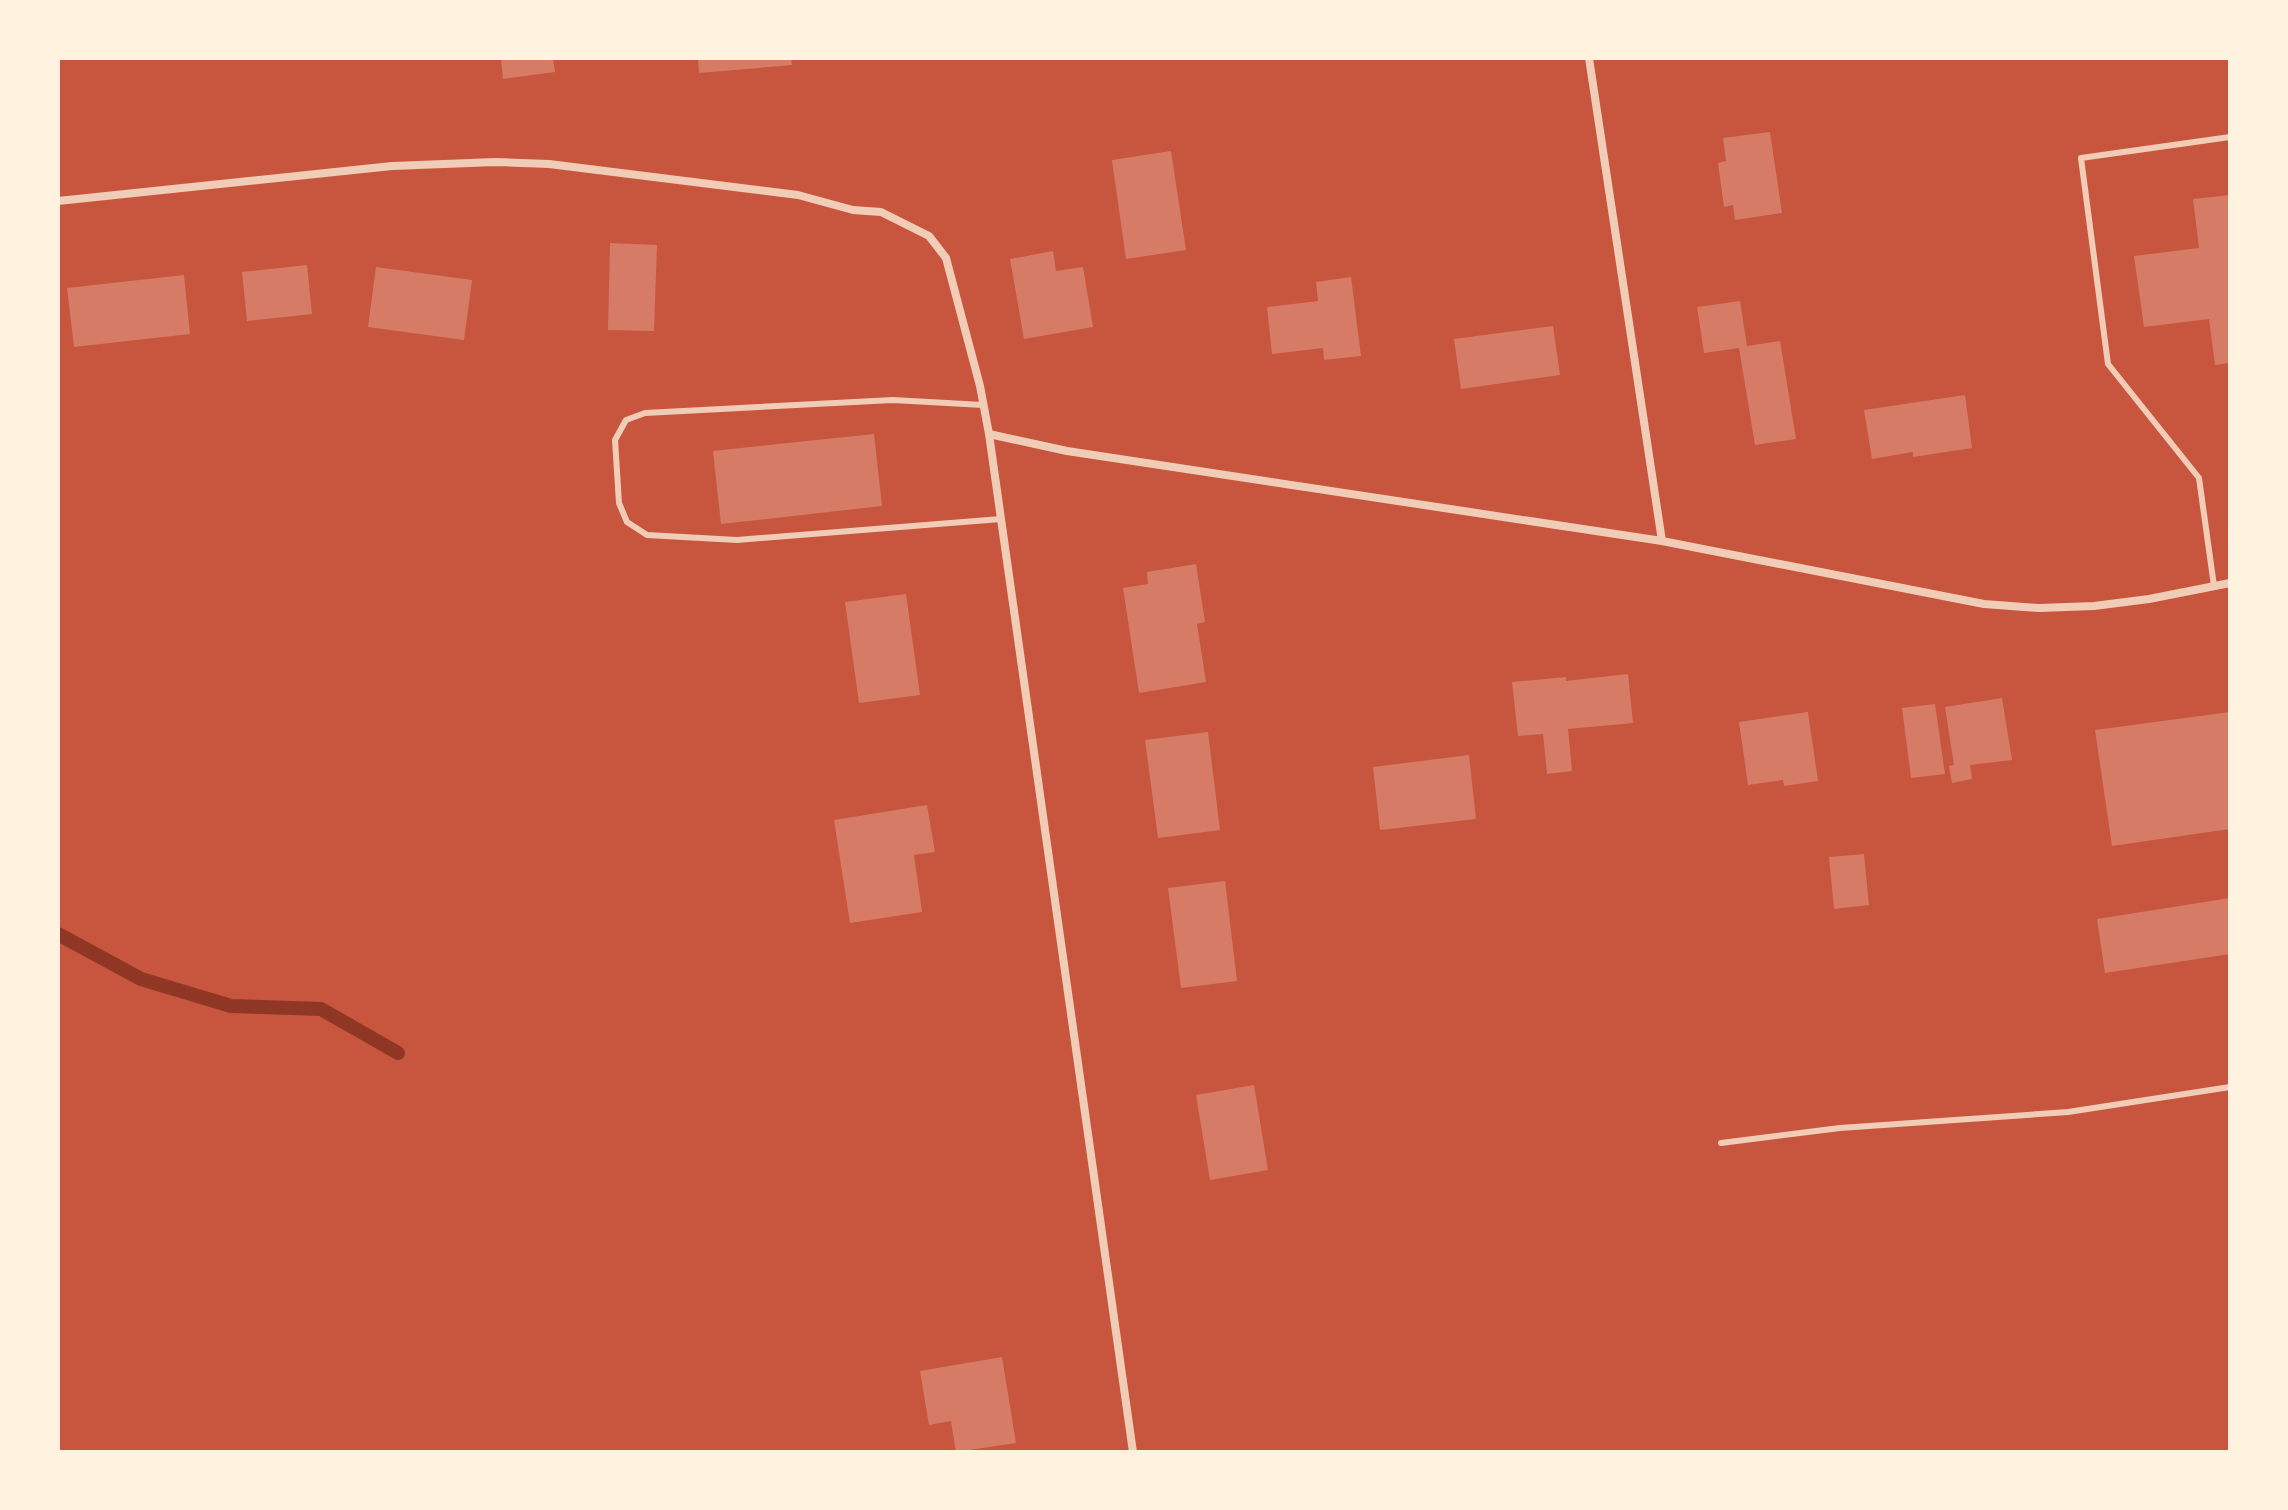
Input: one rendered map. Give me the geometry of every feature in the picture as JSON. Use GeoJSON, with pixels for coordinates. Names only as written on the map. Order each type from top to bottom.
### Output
{"type":"FeatureCollection","features":[{"type":"Feature","properties":{"kind":"street"},"geometry":{"type":"LineString","coordinates":[[1589,58],[1662,541]]}},
{"type":"Feature","properties":{"kind":"street"},"geometry":{"type":"LineString","coordinates":[[58,201],[392,166],[496,162],[549,164],[798,195],[853,210],[881,212],[929,236],[946,258],[989,434],[1133,1452]]}},
{"type":"Feature","properties":{"kind":"street"},"geometry":{"type":"LineString","coordinates":[[989,434],[1067,451],[1662,541],[1984,604],[2039,608],[2094,606],[2230,583]]}},
{"type":"Feature","properties":{"kind":"lane"},"geometry":{"type":"LineString","coordinates":[[2214,586],[2199,478],[2108,364],[2081,158],[2230,137]]}},
{"type":"Feature","properties":{"kind":"lane"},"geometry":{"type":"LineString","coordinates":[[983,405],[893,400],[645,413],[626,420],[615,440],[619,503],[627,522],[647,535],[737,540],[1001,519]]}},
{"type":"Feature","properties":{"kind":"lane"},"geometry":{"type":"LineString","coordinates":[[1721,1143],[1840,1128],[2068,1112],[2230,1087]]}},
{"type":"Feature","properties":{"kind":"building"},"geometry":{"type":"Polygon","coordinates":[[[501,58],[553,58],[555,72],[503,79],[501,58]]]}},
{"type":"Feature","properties":{"kind":"building"},"geometry":{"type":"Polygon","coordinates":[[[698,58],[791,58],[792,65],[699,73],[698,58]]]}},
{"type":"Feature","properties":{"kind":"building"},"geometry":{"type":"Polygon","coordinates":[[[1770,132],[1782,213],[1735,220],[1733,205],[1724,207],[1718,163],[1726,161],[1723,138],[1770,132]]]}},
{"type":"Feature","properties":{"kind":"building"},"geometry":{"type":"Polygon","coordinates":[[[1171,151],[1186,250],[1126,259],[1112,160],[1171,151]]]}},
{"type":"Feature","properties":{"kind":"building"},"geometry":{"type":"Polygon","coordinates":[[[2230,195],[2230,363],[2215,365],[2209,319],[2144,327],[2134,256],[2199,248],[2193,199],[2230,195]]]}},
{"type":"Feature","properties":{"kind":"building"},"geometry":{"type":"Polygon","coordinates":[[[610,243],[657,245],[654,331],[608,330],[610,243]]]}},
{"type":"Feature","properties":{"kind":"building"},"geometry":{"type":"Polygon","coordinates":[[[1053,251],[1056,271],[1083,267],[1093,327],[1024,339],[1010,259],[1053,251]]]}},
{"type":"Feature","properties":{"kind":"building"},"geometry":{"type":"Polygon","coordinates":[[[307,265],[312,314],[247,321],[242,272],[307,265]]]}},
{"type":"Feature","properties":{"kind":"building"},"geometry":{"type":"Polygon","coordinates":[[[376,267],[472,280],[464,340],[368,327],[376,267]]]}},
{"type":"Feature","properties":{"kind":"building"},"geometry":{"type":"Polygon","coordinates":[[[184,275],[190,334],[74,347],[67,288],[184,275]]]}},
{"type":"Feature","properties":{"kind":"building"},"geometry":{"type":"Polygon","coordinates":[[[1351,277],[1361,356],[1324,360],[1323,348],[1272,354],[1267,307],[1318,301],[1316,282],[1351,277]]]}},
{"type":"Feature","properties":{"kind":"building"},"geometry":{"type":"Polygon","coordinates":[[[1740,301],[1747,346],[1780,341],[1796,439],[1755,445],[1739,348],[1704,353],[1697,307],[1740,301]]]}},
{"type":"Feature","properties":{"kind":"building"},"geometry":{"type":"Polygon","coordinates":[[[1553,326],[1560,375],[1461,389],[1454,339],[1553,326]]]}},
{"type":"Feature","properties":{"kind":"building"},"geometry":{"type":"Polygon","coordinates":[[[1965,395],[1972,448],[1913,457],[1913,452],[1872,459],[1864,410],[1965,395]]]}},
{"type":"Feature","properties":{"kind":"building"},"geometry":{"type":"Polygon","coordinates":[[[874,434],[882,506],[721,524],[713,451],[874,434]]]}},
{"type":"Feature","properties":{"kind":"building"},"geometry":{"type":"Polygon","coordinates":[[[1196,564],[1205,622],[1197,624],[1206,682],[1139,693],[1123,588],[1148,584],[1147,572],[1196,564]]]}},
{"type":"Feature","properties":{"kind":"building"},"geometry":{"type":"Polygon","coordinates":[[[906,594],[920,695],[859,703],[845,602],[906,594]]]}},
{"type":"Feature","properties":{"kind":"building"},"geometry":{"type":"Polygon","coordinates":[[[1628,674],[1633,723],[1568,729],[1572,771],[1547,774],[1543,734],[1518,736],[1512,682],[1566,677],[1566,681],[1628,674]]]}},
{"type":"Feature","properties":{"kind":"building"},"geometry":{"type":"Polygon","coordinates":[[[2002,698],[2012,760],[1970,765],[1972,779],[1952,783],[1949,766],[1954,765],[1945,707],[2002,698]]]}},
{"type":"Feature","properties":{"kind":"building"},"geometry":{"type":"Polygon","coordinates":[[[1935,704],[1945,774],[1911,778],[1902,708],[1935,704]]]}},
{"type":"Feature","properties":{"kind":"building"},"geometry":{"type":"Polygon","coordinates":[[[1808,712],[1818,781],[1784,786],[1783,780],[1748,785],[1739,722],[1808,712]]]}},
{"type":"Feature","properties":{"kind":"building"},"geometry":{"type":"Polygon","coordinates":[[[2230,712],[2230,829],[2112,846],[2095,730],[2230,712]]]}},
{"type":"Feature","properties":{"kind":"building"},"geometry":{"type":"Polygon","coordinates":[[[1208,732],[1220,830],[1158,838],[1145,740],[1208,732]]]}},
{"type":"Feature","properties":{"kind":"building"},"geometry":{"type":"Polygon","coordinates":[[[1469,755],[1476,819],[1380,830],[1373,767],[1469,755]]]}},
{"type":"Feature","properties":{"kind":"building"},"geometry":{"type":"Polygon","coordinates":[[[927,805],[935,852],[914,855],[922,912],[850,923],[834,820],[927,805]]]}},
{"type":"Feature","properties":{"kind":"building"},"geometry":{"type":"Polygon","coordinates":[[[1864,854],[1869,905],[1834,909],[1829,857],[1864,854]]]}},
{"type":"Feature","properties":{"kind":"building"},"geometry":{"type":"Polygon","coordinates":[[[1225,881],[1237,981],[1181,988],[1168,888],[1225,881]]]}},
{"type":"Feature","properties":{"kind":"building"},"geometry":{"type":"Polygon","coordinates":[[[2230,898],[2230,954],[2105,973],[2097,919],[2230,898]]]}},
{"type":"Feature","properties":{"kind":"building"},"geometry":{"type":"Polygon","coordinates":[[[1254,1085],[1268,1170],[1210,1180],[1196,1095],[1254,1085]]]}},
{"type":"Feature","properties":{"kind":"building"},"geometry":{"type":"Polygon","coordinates":[[[1002,1357],[1016,1443],[956,1452],[951,1421],[929,1425],[920,1371],[1002,1357]]]}},
{"type":"Feature","properties":{"kind":"waterway"},"geometry":{"type":"LineString","coordinates":[[58,934],[141,979],[231,1006],[321,1009],[398,1053]]}}]}
